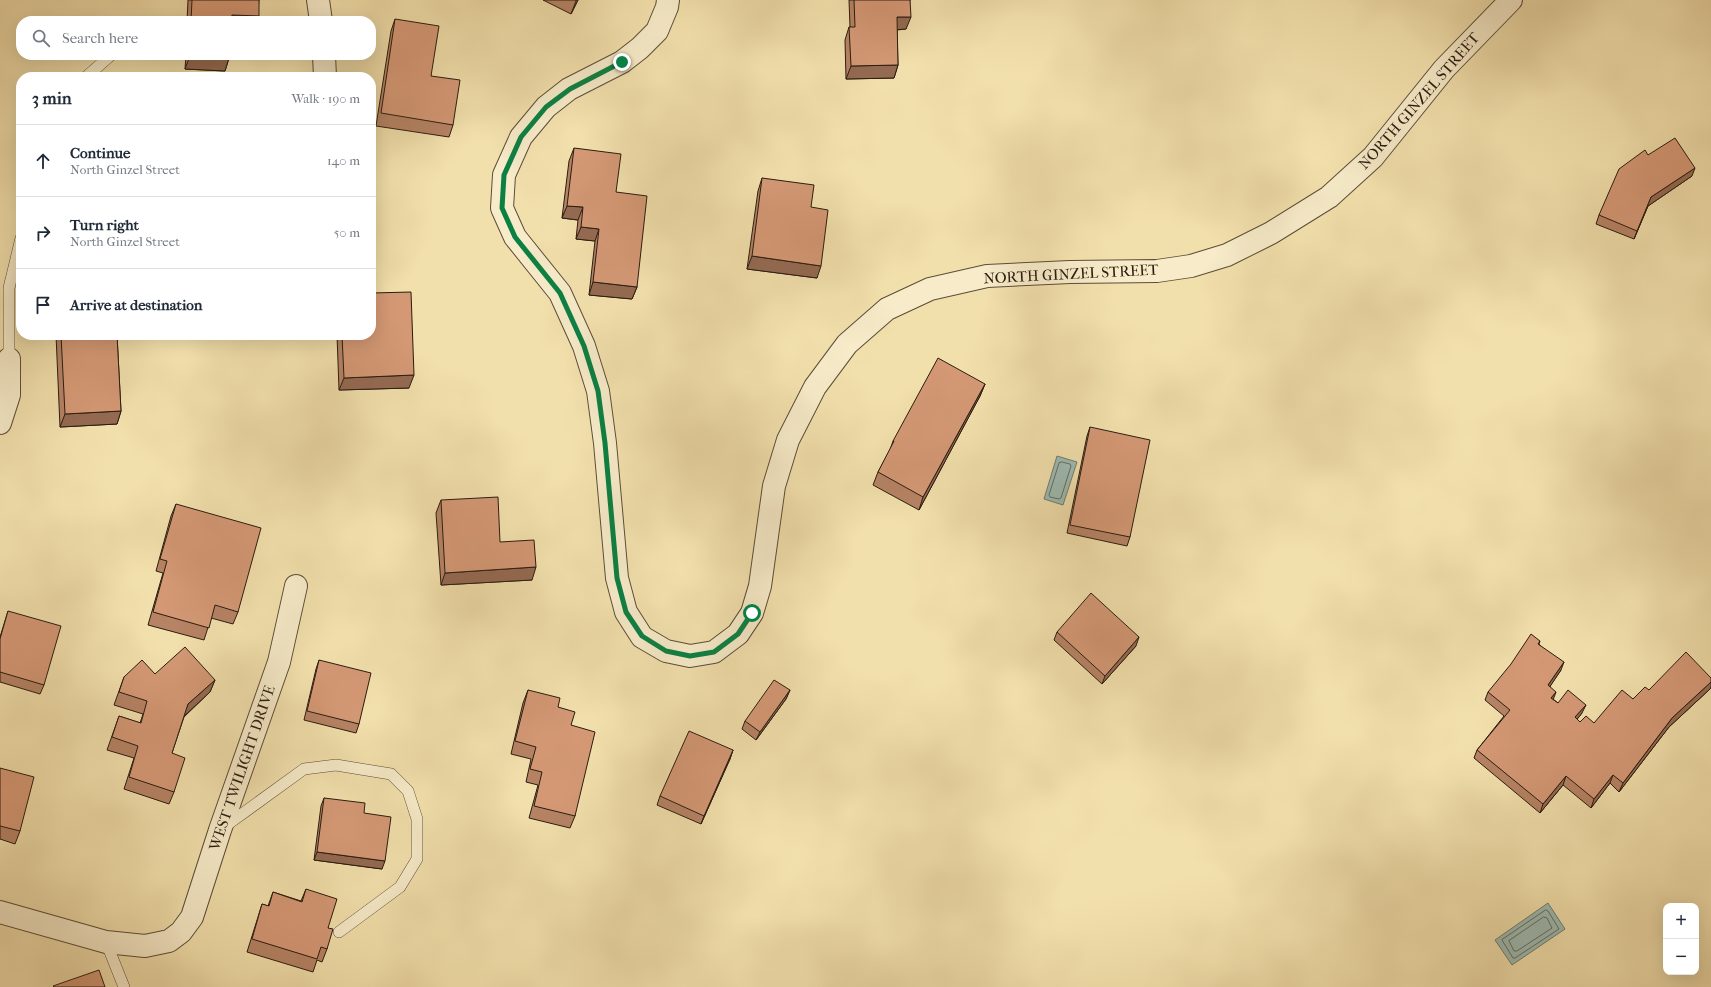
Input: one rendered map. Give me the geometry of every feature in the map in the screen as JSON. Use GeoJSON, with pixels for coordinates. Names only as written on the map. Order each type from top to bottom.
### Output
{"type":"FeatureCollection","features":[{"type":"Feature","properties":{"kind":"street"},"geometry":{"type":"LineString","coordinates":[[318,0],[320,16]]}},
{"type":"Feature","properties":{"kind":"street","name":"NORTH GINZEL STREET"},"geometry":{"type":"LineString","coordinates":[[668,0],[667,7],[657,32],[640,48],[622,62],[570,89],[546,107],[521,137],[504,175],[502,208],[515,237],[560,293],[584,346],[598,391],[605,443],[617,578],[626,612],[642,636],[666,651],[690,656],[714,652],[738,634],[752,613],[760,586],[774,486],[788,440],[815,387],[847,344],[887,309],[930,289],[987,276],[1070,272],[1157,271],[1191,266],[1227,255],[1271,233],[1334,192],[1373,157],[1444,69],[1511,0]]}},
{"type":"Feature","properties":{"kind":"street"},"geometry":{"type":"LineString","coordinates":[[324,60],[326,72]]}},
{"type":"Feature","properties":{"kind":"street"},"geometry":{"type":"LineString","coordinates":[[0,423],[8,395],[9,359]]}},
{"type":"Feature","properties":{"kind":"street","name":"WEST TWILIGHT DRIVE"},"geometry":{"type":"LineString","coordinates":[[106,942],[145,946],[169,941],[181,932],[192,918],[220,830],[279,662],[296,586]]}},
{"type":"Feature","properties":{"kind":"street"},"geometry":{"type":"LineString","coordinates":[[0,912],[106,942]]}},
{"type":"Feature","properties":{"kind":"lane"},"geometry":{"type":"LineString","coordinates":[[92,72],[105,60]]}},
{"type":"Feature","properties":{"kind":"lane"},"geometry":{"type":"LineString","coordinates":[[9,359],[9,288],[16,259]]}},
{"type":"Feature","properties":{"kind":"lane"},"geometry":{"type":"LineString","coordinates":[[220,830],[304,769],[336,765],[391,774],[408,791],[417,819],[417,858],[400,887],[339,932]]}},
{"type":"Feature","properties":{"kind":"lane"},"geometry":{"type":"LineString","coordinates":[[106,942],[124,987]]}},
{"type":"Feature","properties":{"kind":"water"},"geometry":{"type":"Polygon","coordinates":[[[1057,456],[1077,462],[1063,505],[1044,499],[1057,456]]]}},
{"type":"Feature","properties":{"kind":"water"},"geometry":{"type":"Polygon","coordinates":[[[1548,903],[1565,929],[1512,965],[1495,940],[1548,903]]]}},
{"type":"Feature","properties":{"kind":"building"},"geometry":{"type":"Polygon","coordinates":[[[192,0],[259,0],[259,16],[191,16],[192,0]]]}},
{"type":"Feature","properties":{"kind":"building"},"geometry":{"type":"Polygon","coordinates":[[[854,0],[910,0],[911,17],[897,17],[898,65],[851,66],[849,27],[855,27],[854,0]]]}},
{"type":"Feature","properties":{"kind":"building"},"geometry":{"type":"Polygon","coordinates":[[[395,19],[439,26],[431,76],[460,80],[453,125],[381,113],[395,19]]]}},
{"type":"Feature","properties":{"kind":"building"},"geometry":{"type":"Polygon","coordinates":[[[1675,138],[1695,168],[1651,197],[1637,231],[1599,215],[1619,169],[1645,150],[1648,155],[1675,138]]]}},
{"type":"Feature","properties":{"kind":"building"},"geometry":{"type":"Polygon","coordinates":[[[574,148],[621,154],[616,192],[647,196],[637,287],[593,282],[599,229],[581,227],[583,207],[567,206],[574,148]]]}},
{"type":"Feature","properties":{"kind":"building"},"geometry":{"type":"Polygon","coordinates":[[[762,178],[814,185],[811,207],[828,210],[821,266],[752,256],[762,178]]]}},
{"type":"Feature","properties":{"kind":"building"},"geometry":{"type":"Polygon","coordinates":[[[411,292],[414,375],[344,378],[342,340],[376,340],[376,293],[411,292]]]}},
{"type":"Feature","properties":{"kind":"building"},"geometry":{"type":"Polygon","coordinates":[[[61,340],[117,340],[121,411],[65,414],[61,340]]]}},
{"type":"Feature","properties":{"kind":"building"},"geometry":{"type":"Polygon","coordinates":[[[938,358],[985,384],[923,497],[878,472],[938,358]]]}},
{"type":"Feature","properties":{"kind":"building"},"geometry":{"type":"Polygon","coordinates":[[[1090,427],[1150,440],[1130,537],[1070,525],[1090,427]]]}},
{"type":"Feature","properties":{"kind":"building"},"geometry":{"type":"Polygon","coordinates":[[[498,497],[500,542],[534,540],[536,567],[445,573],[441,500],[498,497]]]}},
{"type":"Feature","properties":{"kind":"building"},"geometry":{"type":"Polygon","coordinates":[[[176,504],[261,528],[238,612],[215,605],[209,628],[153,612],[167,561],[160,559],[176,504]]]}},
{"type":"Feature","properties":{"kind":"building"},"geometry":{"type":"Polygon","coordinates":[[[1091,593],[1139,637],[1105,676],[1057,632],[1091,593]]]}},
{"type":"Feature","properties":{"kind":"building"},"geometry":{"type":"Polygon","coordinates":[[[8,611],[61,626],[44,685],[0,672],[0,639],[8,611]]]}},
{"type":"Feature","properties":{"kind":"building"},"geometry":{"type":"Polygon","coordinates":[[[1531,634],[1540,641],[1538,644],[1564,662],[1548,685],[1556,692],[1551,698],[1558,703],[1568,690],[1586,705],[1575,717],[1580,722],[1586,716],[1594,723],[1622,690],[1633,699],[1645,687],[1649,690],[1686,652],[1711,678],[1711,682],[1672,718],[1623,783],[1613,775],[1594,799],[1566,776],[1543,804],[1477,750],[1510,710],[1488,692],[1511,664],[1531,634]]]}},
{"type":"Feature","properties":{"kind":"building"},"geometry":{"type":"Polygon","coordinates":[[[185,647],[215,680],[188,704],[172,753],[185,758],[174,792],[129,777],[138,746],[112,737],[119,716],[141,723],[147,701],[119,692],[124,677],[142,660],[155,674],[185,647]]]}},
{"type":"Feature","properties":{"kind":"building"},"geometry":{"type":"Polygon","coordinates":[[[319,660],[371,673],[359,724],[307,711],[319,660]]]}},
{"type":"Feature","properties":{"kind":"building"},"geometry":{"type":"Polygon","coordinates":[[[774,680],[790,690],[760,732],[745,721],[774,680]]]}},
{"type":"Feature","properties":{"kind":"building"},"geometry":{"type":"Polygon","coordinates":[[[528,690],[560,698],[558,707],[575,712],[571,725],[595,732],[575,816],[534,806],[542,772],[530,769],[536,747],[515,741],[528,690]]]}},
{"type":"Feature","properties":{"kind":"building"},"geometry":{"type":"Polygon","coordinates":[[[689,731],[733,750],[704,816],[660,796],[689,731]]]}},
{"type":"Feature","properties":{"kind":"building"},"geometry":{"type":"Polygon","coordinates":[[[0,768],[34,777],[20,831],[0,826],[0,768]]]}},
{"type":"Feature","properties":{"kind":"building"},"geometry":{"type":"Polygon","coordinates":[[[324,798],[365,803],[364,813],[391,817],[385,861],[317,852],[324,798]]]}},
{"type":"Feature","properties":{"kind":"building"},"geometry":{"type":"Polygon","coordinates":[[[306,889],[337,899],[328,928],[333,929],[327,949],[321,947],[317,959],[252,939],[262,904],[269,906],[273,892],[302,902],[306,889]]]}},
{"type":"Feature","properties":{"kind":"building"},"geometry":{"type":"Polygon","coordinates":[[[99,970],[105,987],[53,986],[99,970]]]}},
{"type":"Feature","properties":{"kind":"route"},"geometry":{"type":"LineString","coordinates":[[622,62],[570,89],[546,107],[521,137],[504,175],[502,208],[515,237],[560,293],[584,346],[598,391],[605,443],[617,578],[626,612],[642,636],[666,651],[690,656],[714,652],[738,634],[752,613]]}}]}
